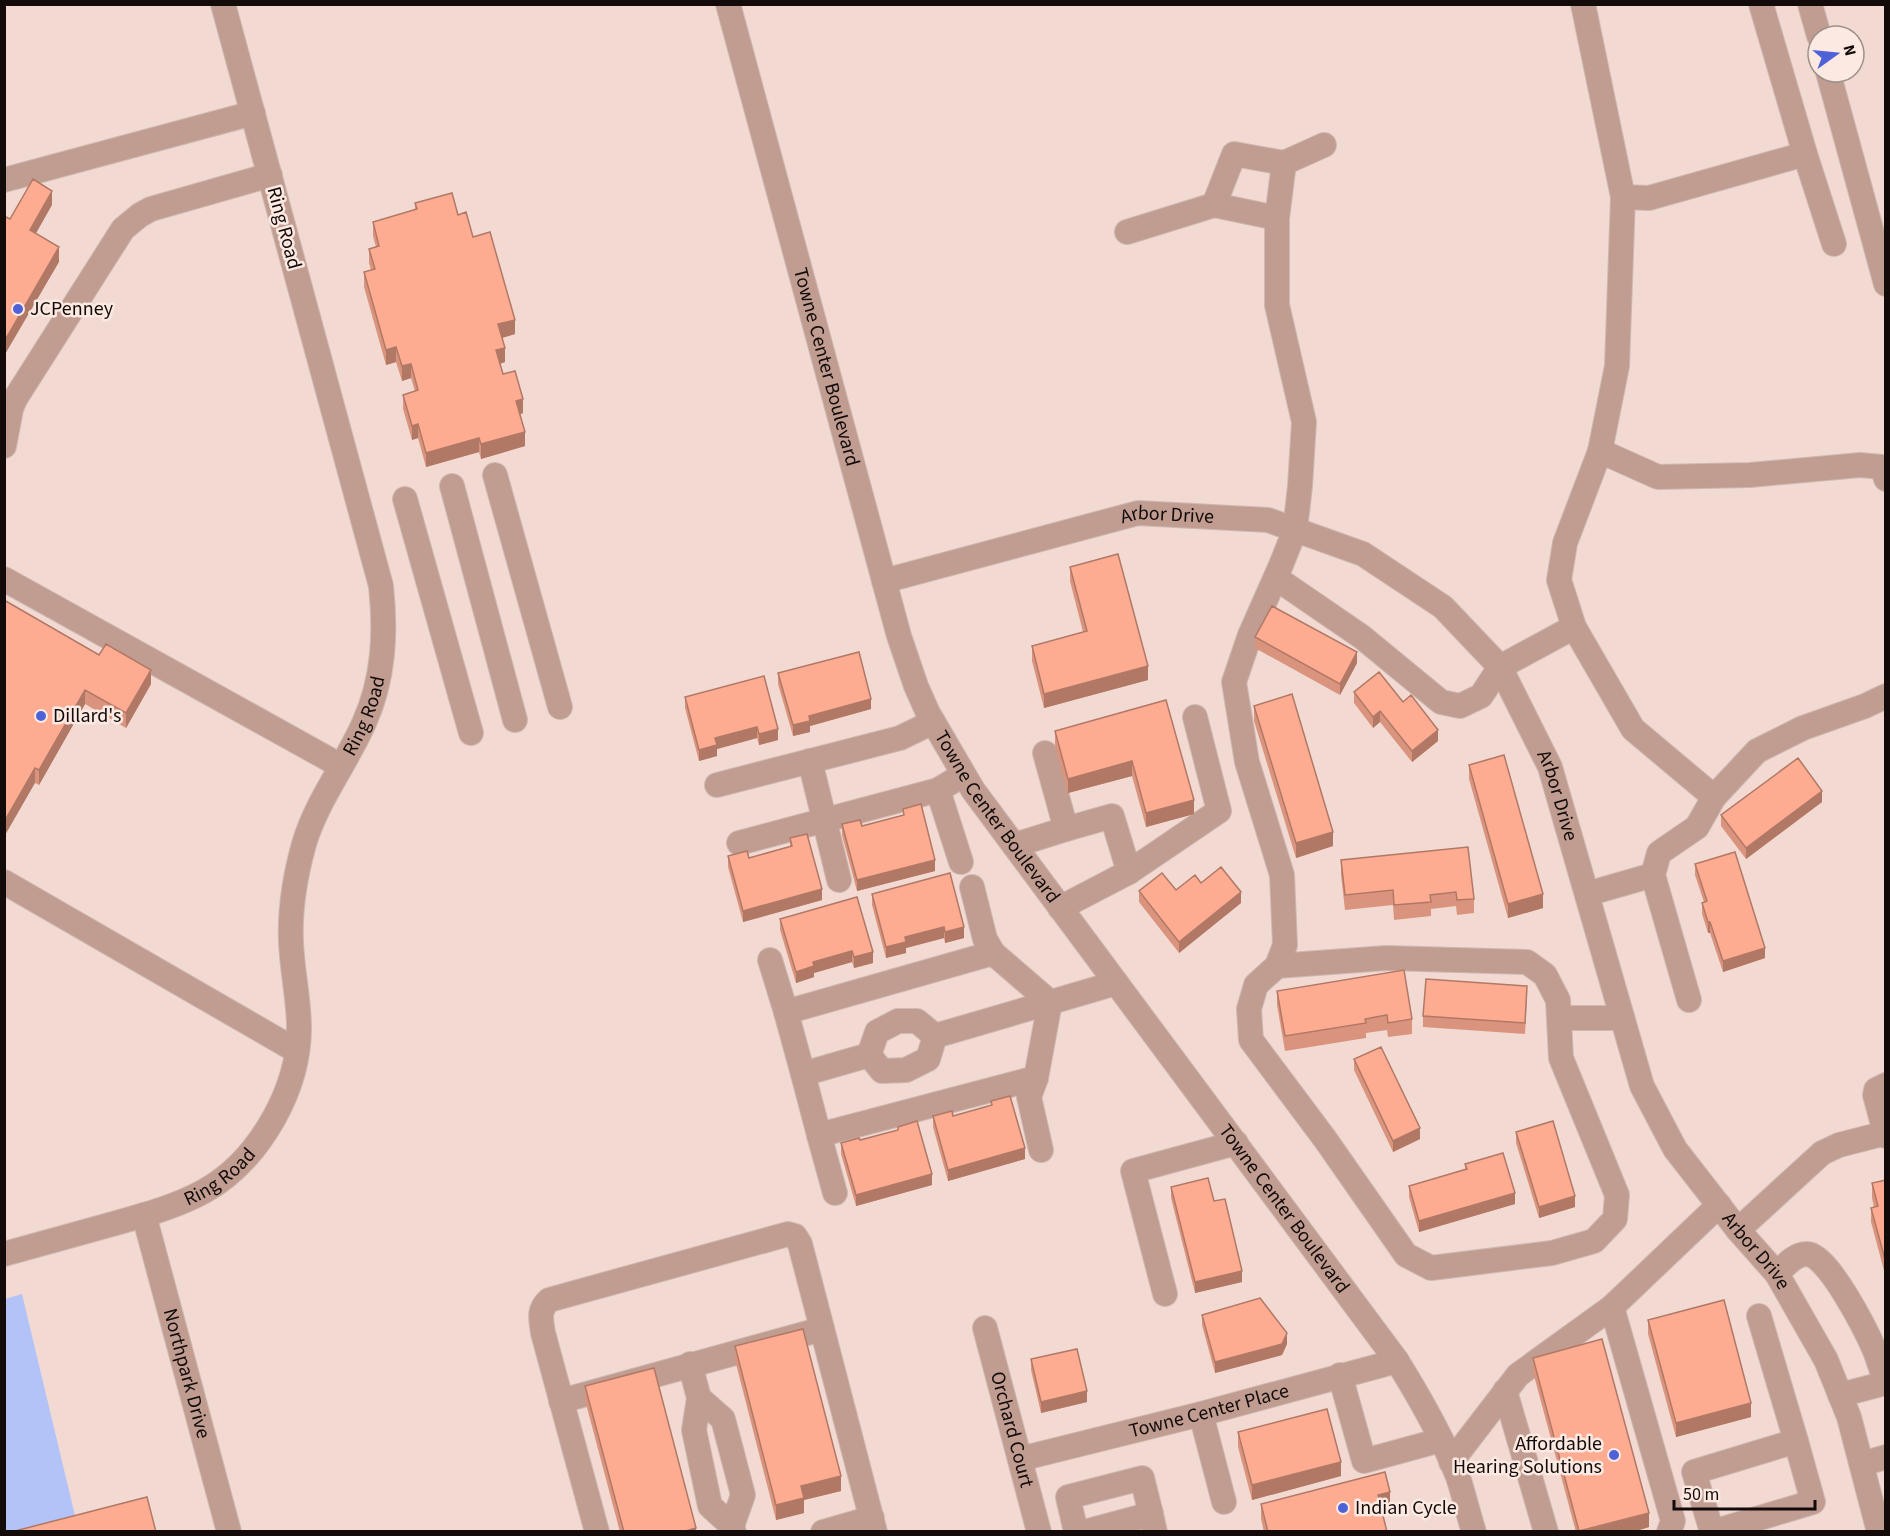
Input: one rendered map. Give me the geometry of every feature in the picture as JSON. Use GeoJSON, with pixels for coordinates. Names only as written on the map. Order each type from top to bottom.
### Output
{"type":"FeatureCollection","features":[{"type":"Feature","properties":{"kind":"street","name":"Ring Road"},"geometry":{"type":"LineString","coordinates":[[4,1254],[191,1200],[239,1166],[253,1151],[278,1111],[289,1088],[297,1051],[298,1007],[291,955],[291,933],[293,899],[302,854],[308,832],[321,802],[364,724],[373,702],[382,659],[384,609],[381,585],[223,4]]}},
{"type":"Feature","properties":{"kind":"street","name":"Towne Center Boulevard"},"geometry":{"type":"LineString","coordinates":[[728,4],[899,636],[933,722],[963,775],[1397,1361],[1424,1406],[1451,1462],[1474,1532]]}},
{"type":"Feature","properties":{"kind":"street"},"geometry":{"type":"LineString","coordinates":[[1583,4],[1623,197],[1617,366],[1600,451],[1565,543],[1559,580],[1574,627],[1633,729],[1714,797]]}},
{"type":"Feature","properties":{"kind":"street"},"geometry":{"type":"LineString","coordinates":[[1761,4],[1834,244]]}},
{"type":"Feature","properties":{"kind":"street"},"geometry":{"type":"LineString","coordinates":[[1810,4],[1816,24]]}},
{"type":"Feature","properties":{"kind":"street"},"geometry":{"type":"LineString","coordinates":[[1831,84],[1886,284]]}},
{"type":"Feature","properties":{"kind":"street"},"geometry":{"type":"LineString","coordinates":[[4,180],[253,113]]}},
{"type":"Feature","properties":{"kind":"street"},"geometry":{"type":"LineString","coordinates":[[1214,205],[1234,154],[1284,163],[1324,145]]}},
{"type":"Feature","properties":{"kind":"street"},"geometry":{"type":"LineString","coordinates":[[1623,197],[1649,198],[1805,154]]}},
{"type":"Feature","properties":{"kind":"street"},"geometry":{"type":"LineString","coordinates":[[1277,966],[1386,958],[1527,962],[1545,975],[1558,1000],[1561,1058],[1617,1195],[1615,1219],[1594,1241],[1552,1253],[1431,1268],[1406,1255],[1325,1139],[1251,1040],[1249,1009],[1256,986],[1277,966],[1285,945],[1282,875],[1247,762],[1234,682],[1250,635],[1295,530],[1300,486],[1304,422],[1277,305],[1278,218],[1284,163]]}},
{"type":"Feature","properties":{"kind":"street"},"geometry":{"type":"LineString","coordinates":[[4,446],[11,408],[15,399],[123,229],[151,209],[270,175]]}},
{"type":"Feature","properties":{"kind":"street"},"geometry":{"type":"LineString","coordinates":[[1128,232],[1214,205],[1278,218]]}},
{"type":"Feature","properties":{"kind":"street"},"geometry":{"type":"LineString","coordinates":[[1600,451],[1658,477],[1750,476],[1860,465],[1882,467],[1886,479]]}},
{"type":"Feature","properties":{"kind":"street"},"geometry":{"type":"LineString","coordinates":[[495,475],[560,707]]}},
{"type":"Feature","properties":{"kind":"street"},"geometry":{"type":"LineString","coordinates":[[452,486],[515,720]]}},
{"type":"Feature","properties":{"kind":"street"},"geometry":{"type":"LineString","coordinates":[[405,500],[471,733]]}},
{"type":"Feature","properties":{"kind":"street","name":"Arbor Drive"},"geometry":{"type":"LineString","coordinates":[[884,581],[1138,513],[1268,520],[1363,554],[1443,607],[1500,668],[1551,767],[1642,1086],[1675,1149],[1738,1230],[1777,1274],[1826,1360],[1849,1417],[1879,1532]]}},
{"type":"Feature","properties":{"kind":"street"},"geometry":{"type":"LineString","coordinates":[[1276,578],[1362,637],[1441,702],[1460,706],[1481,696],[1500,668],[1574,627]]}},
{"type":"Feature","properties":{"kind":"street"},"geometry":{"type":"LineString","coordinates":[[4,579],[341,766]]}},
{"type":"Feature","properties":{"kind":"street"},"geometry":{"type":"LineString","coordinates":[[1689,1000],[1653,875],[1659,853],[1697,827],[1714,797],[1756,751],[1803,729],[1886,696]]}},
{"type":"Feature","properties":{"kind":"street"},"geometry":{"type":"LineString","coordinates":[[1060,908],[1129,872],[1219,811],[1195,717]]}},
{"type":"Feature","properties":{"kind":"street"},"geometry":{"type":"LineString","coordinates":[[717,785],[900,738],[933,722]]}},
{"type":"Feature","properties":{"kind":"street"},"geometry":{"type":"LineString","coordinates":[[1045,753],[1066,829]]}},
{"type":"Feature","properties":{"kind":"street"},"geometry":{"type":"LineString","coordinates":[[810,761],[839,880]]}},
{"type":"Feature","properties":{"kind":"street"},"geometry":{"type":"LineString","coordinates":[[739,843],[938,790],[963,775]]}},
{"type":"Feature","properties":{"kind":"street"},"geometry":{"type":"LineString","coordinates":[[938,790],[962,862]]}},
{"type":"Feature","properties":{"kind":"street"},"geometry":{"type":"LineString","coordinates":[[1015,846],[1112,816],[1129,872]]}},
{"type":"Feature","properties":{"kind":"street"},"geometry":{"type":"LineString","coordinates":[[1587,894],[1653,875]]}},
{"type":"Feature","properties":{"kind":"street"},"geometry":{"type":"LineString","coordinates":[[4,882],[297,1051]]}},
{"type":"Feature","properties":{"kind":"street"},"geometry":{"type":"LineString","coordinates":[[972,886],[986,939],[993,953],[1050,1002]]}},
{"type":"Feature","properties":{"kind":"street"},"geometry":{"type":"LineString","coordinates":[[786,1012],[993,953]]}},
{"type":"Feature","properties":{"kind":"street"},"geometry":{"type":"LineString","coordinates":[[770,960],[835,1193]]}},
{"type":"Feature","properties":{"kind":"street"},"geometry":{"type":"LineString","coordinates":[[935,1036],[1116,982]]}},
{"type":"Feature","properties":{"kind":"street"},"geometry":{"type":"LineString","coordinates":[[1041,1150],[1029,1097],[1036,1078],[1050,1002]]}},
{"type":"Feature","properties":{"kind":"street"},"geometry":{"type":"LineString","coordinates":[[1560,1017],[1622,1018]]}},
{"type":"Feature","properties":{"kind":"street"},"geometry":{"type":"LineString","coordinates":[[869,1055],[877,1032],[897,1021],[917,1021],[935,1036]]}},
{"type":"Feature","properties":{"kind":"street"},"geometry":{"type":"LineString","coordinates":[[869,1055],[882,1071],[906,1070],[928,1059],[935,1036]]}},
{"type":"Feature","properties":{"kind":"street"},"geometry":{"type":"LineString","coordinates":[[803,1074],[869,1055]]}},
{"type":"Feature","properties":{"kind":"street"},"geometry":{"type":"LineString","coordinates":[[819,1135],[1036,1078]]}},
{"type":"Feature","properties":{"kind":"street"},"geometry":{"type":"LineString","coordinates":[[1738,1230],[1822,1153],[1839,1145],[1885,1134],[1875,1095],[1876,1090],[1886,1085]]}},
{"type":"Feature","properties":{"kind":"street"},"geometry":{"type":"LineString","coordinates":[[1165,1294],[1133,1171],[1236,1143]]}},
{"type":"Feature","properties":{"kind":"street"},"geometry":{"type":"LineString","coordinates":[[1451,1462],[1518,1375],[1612,1307],[1719,1205]]}},
{"type":"Feature","properties":{"kind":"street","name":"Northpark Drive"},"geometry":{"type":"LineString","coordinates":[[144,1215],[229,1532]]}},
{"type":"Feature","properties":{"kind":"street"},"geometry":{"type":"LineString","coordinates":[[597,1532],[543,1333],[540,1316],[543,1306],[549,1300],[788,1234],[795,1236],[800,1244],[873,1525],[823,1532]]}},
{"type":"Feature","properties":{"kind":"street"},"geometry":{"type":"LineString","coordinates":[[1777,1274],[1801,1254],[1810,1254],[1823,1263],[1843,1291],[1869,1340],[1886,1383],[1840,1395]]}},
{"type":"Feature","properties":{"kind":"street"},"geometry":{"type":"LineString","coordinates":[[1612,1307],[1673,1521],[1669,1532]]}},
{"type":"Feature","properties":{"kind":"street"},"geometry":{"type":"LineString","coordinates":[[1759,1316],[1796,1441],[1813,1502],[1712,1532],[1694,1472],[1796,1441]]}},
{"type":"Feature","properties":{"kind":"street","name":"Orchard Court"},"geometry":{"type":"LineString","coordinates":[[986,1328],[1039,1532]]}},
{"type":"Feature","properties":{"kind":"street"},"geometry":{"type":"LineString","coordinates":[[561,1401],[822,1329]]}},
{"type":"Feature","properties":{"kind":"street","name":"Towne Center Place"},"geometry":{"type":"LineString","coordinates":[[1020,1460],[1397,1361]]}},
{"type":"Feature","properties":{"kind":"street"},"geometry":{"type":"LineString","coordinates":[[690,1365],[699,1398],[694,1430],[710,1506],[733,1529],[743,1495],[723,1419],[699,1398]]}},
{"type":"Feature","properties":{"kind":"street"},"geometry":{"type":"LineString","coordinates":[[1340,1376],[1364,1461],[1441,1440]]}},
{"type":"Feature","properties":{"kind":"street"},"geometry":{"type":"LineString","coordinates":[[1505,1390],[1546,1532]]}},
{"type":"Feature","properties":{"kind":"street"},"geometry":{"type":"LineString","coordinates":[[1201,1414],[1224,1502]]}},
{"type":"Feature","properties":{"kind":"street"},"geometry":{"type":"LineString","coordinates":[[1862,1464],[1886,1457]]}},
{"type":"Feature","properties":{"kind":"street"},"geometry":{"type":"LineString","coordinates":[[1076,1532],[1068,1497],[1142,1478],[1153,1523],[1084,1532]]}},
{"type":"Feature","properties":{"kind":"shaded area"},"geometry":{"type":"Polygon","coordinates":[[[22,1294],[77,1524],[47,1531],[5,1532],[5,1299],[22,1294]]]}},
{"type":"Feature","properties":{"kind":"building","name":"JCPenney"},"geometry":{"type":"Polygon","coordinates":[[[33,179],[52,191],[30,230],[59,247],[4,342],[4,216],[10,219],[33,179]]]}},
{"type":"Feature","properties":{"kind":"building"},"geometry":{"type":"Polygon","coordinates":[[[452,193],[458,215],[466,212],[473,237],[490,232],[515,320],[498,324],[505,348],[496,350],[503,374],[515,371],[523,399],[516,401],[525,432],[481,444],[479,438],[426,453],[418,424],[412,426],[403,395],[418,390],[411,364],[402,366],[396,347],[386,350],[364,272],[375,269],[369,249],[379,246],[373,222],[417,209],[415,203],[452,193]]]}},
{"type":"Feature","properties":{"kind":"building"},"geometry":{"type":"Polygon","coordinates":[[[1118,554],[1148,666],[1044,694],[1032,646],[1087,631],[1070,567],[1118,554]]]}},
{"type":"Feature","properties":{"kind":"building","name":"Dillard's"},"geometry":{"type":"Polygon","coordinates":[[[4,600],[99,655],[106,644],[151,670],[126,713],[85,690],[39,770],[35,768],[4,822],[4,600]]]}},
{"type":"Feature","properties":{"kind":"building"},"geometry":{"type":"Polygon","coordinates":[[[1272,606],[1357,652],[1340,684],[1255,637],[1272,606]]]}},
{"type":"Feature","properties":{"kind":"building"},"geometry":{"type":"Polygon","coordinates":[[[859,652],[871,699],[809,716],[810,721],[793,725],[778,673],[859,652]]]}},
{"type":"Feature","properties":{"kind":"building"},"geometry":{"type":"Polygon","coordinates":[[[1379,672],[1403,702],[1411,695],[1438,730],[1412,751],[1380,711],[1373,717],[1354,692],[1379,672]]]}},
{"type":"Feature","properties":{"kind":"building"},"geometry":{"type":"Polygon","coordinates":[[[764,676],[778,729],[759,734],[757,727],[715,738],[717,745],[699,750],[685,697],[764,676]]]}},
{"type":"Feature","properties":{"kind":"building"},"geometry":{"type":"Polygon","coordinates":[[[1292,694],[1333,832],[1296,843],[1254,706],[1292,694]]]}},
{"type":"Feature","properties":{"kind":"building"},"geometry":{"type":"Polygon","coordinates":[[[1166,700],[1194,800],[1146,813],[1132,761],[1068,779],[1055,731],[1166,700]]]}},
{"type":"Feature","properties":{"kind":"building"},"geometry":{"type":"Polygon","coordinates":[[[1504,755],[1543,894],[1508,904],[1469,765],[1504,755]]]}},
{"type":"Feature","properties":{"kind":"building"},"geometry":{"type":"Polygon","coordinates":[[[1798,758],[1822,791],[1746,848],[1721,815],[1798,758]]]}},
{"type":"Feature","properties":{"kind":"building"},"geometry":{"type":"Polygon","coordinates":[[[921,804],[935,860],[857,880],[842,824],[860,820],[862,826],[904,815],[903,809],[921,804]]]}},
{"type":"Feature","properties":{"kind":"building"},"geometry":{"type":"Polygon","coordinates":[[[807,834],[822,889],[743,911],[728,856],[747,851],[749,858],[792,846],[790,838],[807,834]]]}},
{"type":"Feature","properties":{"kind":"building"},"geometry":{"type":"Polygon","coordinates":[[[1468,847],[1474,899],[1457,900],[1456,892],[1430,895],[1431,902],[1394,905],[1393,890],[1345,895],[1341,860],[1468,847]]]}},
{"type":"Feature","properties":{"kind":"building"},"geometry":{"type":"Polygon","coordinates":[[[1735,852],[1765,948],[1723,961],[1702,903],[1707,901],[1695,864],[1735,852]]]}},
{"type":"Feature","properties":{"kind":"building"},"geometry":{"type":"Polygon","coordinates":[[[1221,867],[1241,892],[1179,942],[1139,891],[1162,873],[1176,890],[1195,875],[1201,883],[1221,867]]]}},
{"type":"Feature","properties":{"kind":"building"},"geometry":{"type":"Polygon","coordinates":[[[950,873],[964,927],[945,932],[944,927],[905,937],[906,942],[886,947],[872,894],[950,873]]]}},
{"type":"Feature","properties":{"kind":"building"},"geometry":{"type":"Polygon","coordinates":[[[857,897],[873,952],[854,957],[852,951],[813,962],[814,966],[796,972],[780,919],[857,897]]]}},
{"type":"Feature","properties":{"kind":"building"},"geometry":{"type":"Polygon","coordinates":[[[1404,970],[1412,1019],[1388,1023],[1387,1015],[1365,1019],[1366,1023],[1285,1036],[1277,991],[1404,970]]]}},
{"type":"Feature","properties":{"kind":"building"},"geometry":{"type":"Polygon","coordinates":[[[1426,979],[1527,986],[1525,1023],[1423,1016],[1426,979]]]}},
{"type":"Feature","properties":{"kind":"building"},"geometry":{"type":"Polygon","coordinates":[[[1381,1047],[1420,1128],[1393,1141],[1354,1059],[1381,1047]]]}},
{"type":"Feature","properties":{"kind":"building"},"geometry":{"type":"Polygon","coordinates":[[[1010,1096],[1025,1148],[948,1170],[933,1116],[952,1111],[953,1116],[992,1105],[991,1101],[1010,1096]]]}},
{"type":"Feature","properties":{"kind":"building"},"geometry":{"type":"Polygon","coordinates":[[[917,1121],[932,1174],[856,1195],[841,1143],[898,1130],[898,1127],[917,1121]]]}},
{"type":"Feature","properties":{"kind":"building"},"geometry":{"type":"Polygon","coordinates":[[[1553,1121],[1575,1196],[1539,1207],[1516,1132],[1553,1121]]]}},
{"type":"Feature","properties":{"kind":"building"},"geometry":{"type":"Polygon","coordinates":[[[1503,1153],[1515,1193],[1419,1221],[1409,1186],[1467,1169],[1465,1164],[1503,1153]]]}},
{"type":"Feature","properties":{"kind":"building"},"geometry":{"type":"Polygon","coordinates":[[[1208,1178],[1214,1201],[1225,1199],[1242,1271],[1195,1282],[1171,1187],[1208,1178]]]}},
{"type":"Feature","properties":{"kind":"building"},"geometry":{"type":"Polygon","coordinates":[[[1886,1180],[1886,1263],[1871,1208],[1878,1206],[1872,1183],[1886,1180]]]}},
{"type":"Feature","properties":{"kind":"building"},"geometry":{"type":"Polygon","coordinates":[[[1260,1298],[1287,1333],[1282,1344],[1215,1362],[1202,1315],[1260,1298]]]}},
{"type":"Feature","properties":{"kind":"building"},"geometry":{"type":"Polygon","coordinates":[[[1724,1300],[1751,1403],[1676,1423],[1648,1320],[1724,1300]]]}},
{"type":"Feature","properties":{"kind":"building"},"geometry":{"type":"Polygon","coordinates":[[[803,1329],[841,1476],[801,1486],[804,1498],[776,1505],[735,1346],[803,1329]]]}},
{"type":"Feature","properties":{"kind":"building"},"geometry":{"type":"Polygon","coordinates":[[[1602,1339],[1649,1513],[1579,1531],[1533,1358],[1602,1339]]]}},
{"type":"Feature","properties":{"kind":"building"},"geometry":{"type":"Polygon","coordinates":[[[1077,1349],[1087,1391],[1041,1402],[1031,1359],[1077,1349]]]}},
{"type":"Feature","properties":{"kind":"building"},"geometry":{"type":"Polygon","coordinates":[[[654,1368],[696,1528],[682,1532],[624,1532],[585,1386],[654,1368]]]}},
{"type":"Feature","properties":{"kind":"building"},"geometry":{"type":"Polygon","coordinates":[[[1327,1409],[1341,1462],[1252,1485],[1238,1432],[1327,1409]]]}},
{"type":"Feature","properties":{"kind":"building","name":"Indian Cycle"},"geometry":{"type":"Polygon","coordinates":[[[1385,1472],[1390,1492],[1378,1495],[1387,1532],[1268,1532],[1261,1504],[1385,1472]]]}},
{"type":"Feature","properties":{"kind":"building"},"geometry":{"type":"Polygon","coordinates":[[[147,1497],[156,1532],[11,1532],[147,1497]]]}},
{"type":"Feature","properties":{"kind":"place","name":"JCPenney"},"geometry":{"type":"Point","coordinates":[18,309]}},
{"type":"Feature","properties":{"kind":"place","name":"Dillard's"},"geometry":{"type":"Point","coordinates":[41,716]}},
{"type":"Feature","properties":{"kind":"place","name":"Affordable Hearing Solutions"},"geometry":{"type":"Point","coordinates":[1614,1455]}},
{"type":"Feature","properties":{"kind":"place","name":"Indian Cycle"},"geometry":{"type":"Point","coordinates":[1343,1508]}}]}
